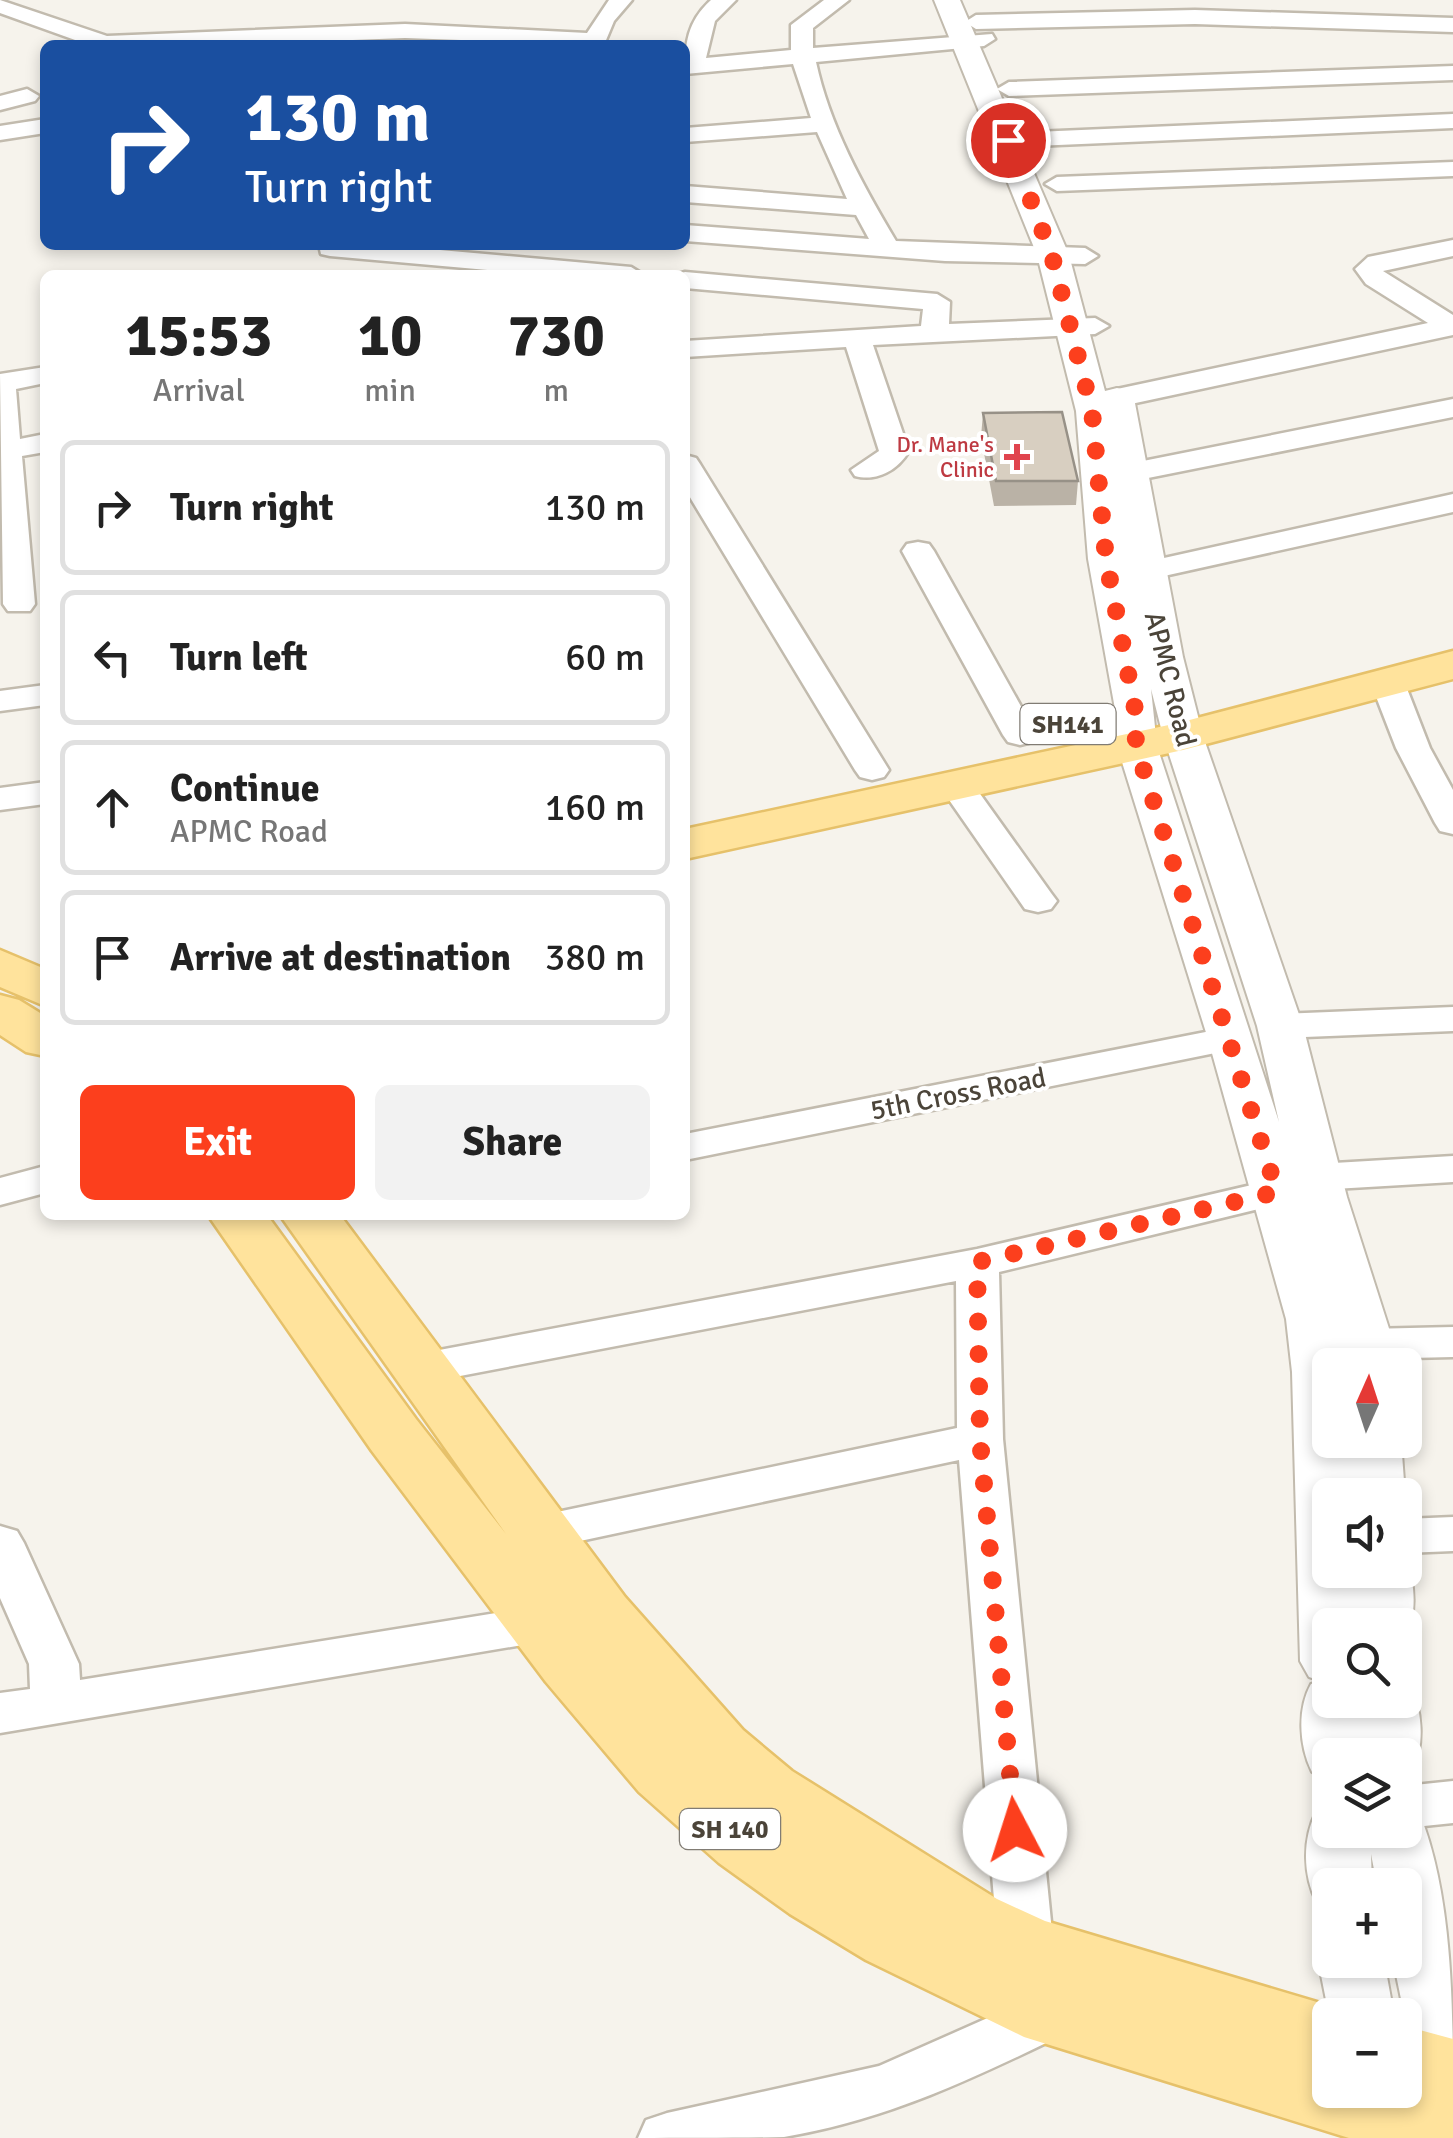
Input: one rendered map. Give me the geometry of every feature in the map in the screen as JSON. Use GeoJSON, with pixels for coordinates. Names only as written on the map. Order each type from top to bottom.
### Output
{"type":"FeatureCollection","features":[{"type":"Feature","properties":{"kind":"main road","name":"SH141"},"geometry":{"type":"LineString","coordinates":[[1158,723],[1453,642]]}},
{"type":"Feature","properties":{"kind":"main road","name":"SH141"},"geometry":{"type":"LineString","coordinates":[[690,815],[872,770],[1026,751],[1386,681],[1453,664]]}},
{"type":"Feature","properties":{"kind":"main road"},"geometry":{"type":"LineString","coordinates":[[690,843],[956,784],[1026,751]]}},
{"type":"Feature","properties":{"kind":"main road"},"geometry":{"type":"LineString","coordinates":[[21,985],[40,1029]]}},
{"type":"Feature","properties":{"kind":"main road","name":"SH 140"},"geometry":{"type":"LineString","coordinates":[[242,1220],[394,1435],[633,1739],[664,1772],[745,1842],[816,1893],[893,1938],[1037,1989],[1312,2067]]}},
{"type":"Feature","properties":{"kind":"main road","name":"SH 140"},"geometry":{"type":"LineString","coordinates":[[323,1220],[418,1369],[601,1615],[718,1749],[766,1791],[971,1921],[1037,1989],[1312,2034]]}},
{"type":"Feature","properties":{"kind":"street"},"geometry":{"type":"LineString","coordinates":[[220,40],[596,35],[621,0]]}},
{"type":"Feature","properties":{"kind":"street"},"geometry":{"type":"LineString","coordinates":[[690,61],[696,34],[712,8],[725,0]]}},
{"type":"Feature","properties":{"kind":"street"},"geometry":{"type":"LineString","coordinates":[[838,0],[802,25],[800,56],[862,208],[887,249]]}},
{"type":"Feature","properties":{"kind":"street","name":"APMC Road"},"geometry":{"type":"LineString","coordinates":[[947,0],[972,25],[1057,184],[1082,326],[1106,559],[1158,723],[1280,1026],[1297,1184],[1365,1348]]}},
{"type":"Feature","properties":{"kind":"street"},"geometry":{"type":"LineString","coordinates":[[0,6],[97,40]]}},
{"type":"Feature","properties":{"kind":"street"},"geometry":{"type":"LineString","coordinates":[[690,66],[800,56],[972,25],[1195,16],[1453,25]]}},
{"type":"Feature","properties":{"kind":"street","name":"APMC Road"},"geometry":{"type":"LineString","coordinates":[[972,25],[1008,140],[1069,256]]}},
{"type":"Feature","properties":{"kind":"street"},"geometry":{"type":"LineString","coordinates":[[1009,88],[1453,73]]}},
{"type":"Feature","properties":{"kind":"street"},"geometry":{"type":"LineString","coordinates":[[1389,76],[1417,122]]}},
{"type":"Feature","properties":{"kind":"street"},"geometry":{"type":"LineString","coordinates":[[0,103],[27,96]]}},
{"type":"Feature","properties":{"kind":"street"},"geometry":{"type":"LineString","coordinates":[[1035,139],[1453,121]]}},
{"type":"Feature","properties":{"kind":"street"},"geometry":{"type":"LineString","coordinates":[[827,124],[694,135],[693,194],[862,208]]}},
{"type":"Feature","properties":{"kind":"street"},"geometry":{"type":"LineString","coordinates":[[0,134],[40,127]]}},
{"type":"Feature","properties":{"kind":"street"},"geometry":{"type":"LineString","coordinates":[[1057,184],[1450,173]]}},
{"type":"Feature","properties":{"kind":"street"},"geometry":{"type":"LineString","coordinates":[[690,233],[945,253],[1069,256]]}},
{"type":"Feature","properties":{"kind":"street"},"geometry":{"type":"LineString","coordinates":[[1452,326],[1374,278],[1368,269],[1378,263],[1453,248]]}},
{"type":"Feature","properties":{"kind":"street"},"geometry":{"type":"LineString","coordinates":[[361,250],[578,270]]}},
{"type":"Feature","properties":{"kind":"street"},"geometry":{"type":"LineString","coordinates":[[934,333],[945,253]]}},
{"type":"Feature","properties":{"kind":"street"},"geometry":{"type":"LineString","coordinates":[[690,280],[936,302]]}},
{"type":"Feature","properties":{"kind":"street"},"geometry":{"type":"LineString","coordinates":[[690,349],[1082,326]]}},
{"type":"Feature","properties":{"kind":"street","name":"APMC Road"},"geometry":{"type":"LineString","coordinates":[[1082,326],[1117,398],[1133,472],[1146,571],[1158,723]]}},
{"type":"Feature","properties":{"kind":"street"},"geometry":{"type":"LineString","coordinates":[[1117,398],[1452,326]]}},
{"type":"Feature","properties":{"kind":"street"},"geometry":{"type":"LineString","coordinates":[[857,338],[894,451],[888,460],[866,470]]}},
{"type":"Feature","properties":{"kind":"street"},"geometry":{"type":"LineString","coordinates":[[21,604],[4,450],[1,383],[40,376]]}},
{"type":"Feature","properties":{"kind":"street"},"geometry":{"type":"LineString","coordinates":[[1133,472],[1453,408]]}},
{"type":"Feature","properties":{"kind":"street"},"geometry":{"type":"LineString","coordinates":[[4,450],[40,444]]}},
{"type":"Feature","properties":{"kind":"street"},"geometry":{"type":"LineString","coordinates":[[690,472],[872,770]]}},
{"type":"Feature","properties":{"kind":"street"},"geometry":{"type":"LineString","coordinates":[[1146,571],[1453,503]]}},
{"type":"Feature","properties":{"kind":"street"},"geometry":{"type":"LineString","coordinates":[[918,552],[1026,751]]}},
{"type":"Feature","properties":{"kind":"street"},"geometry":{"type":"LineString","coordinates":[[1386,681],[1413,748],[1452,825]]}},
{"type":"Feature","properties":{"kind":"street"},"geometry":{"type":"LineString","coordinates":[[0,701],[40,696]]}},
{"type":"Feature","properties":{"kind":"street"},"geometry":{"type":"LineString","coordinates":[[1158,723],[1231,1038],[1297,1184],[1314,1337],[1323,1478]]}},
{"type":"Feature","properties":{"kind":"street"},"geometry":{"type":"LineString","coordinates":[[956,784],[1038,901]]}},
{"type":"Feature","properties":{"kind":"street"},"geometry":{"type":"LineString","coordinates":[[0,798],[40,793]]}},
{"type":"Feature","properties":{"kind":"street"},"geometry":{"type":"LineString","coordinates":[[1280,1026],[1453,1018]]}},
{"type":"Feature","properties":{"kind":"street","name":"5th Cross Road"},"geometry":{"type":"LineString","coordinates":[[690,1146],[1231,1038]]}},
{"type":"Feature","properties":{"kind":"street"},"geometry":{"type":"LineString","coordinates":[[418,1369],[977,1262],[1297,1184],[1453,1169]]}},
{"type":"Feature","properties":{"kind":"street"},"geometry":{"type":"LineString","coordinates":[[0,1192],[40,1180]]}},
{"type":"Feature","properties":{"kind":"street"},"geometry":{"type":"LineString","coordinates":[[667,2138],[879,2091],[920,2077],[1037,1989],[980,1439],[977,1262]]}},
{"type":"Feature","properties":{"kind":"street"},"geometry":{"type":"LineString","coordinates":[[1410,1348],[1453,1342]]}},
{"type":"Feature","properties":{"kind":"street"},"geometry":{"type":"LineString","coordinates":[[538,1533],[980,1439]]}},
{"type":"Feature","properties":{"kind":"street"},"geometry":{"type":"LineString","coordinates":[[1422,1535],[1453,1534]]}},
{"type":"Feature","properties":{"kind":"street"},"geometry":{"type":"LineString","coordinates":[[0,1543],[54,1664],[56,1706]]}},
{"type":"Feature","properties":{"kind":"street"},"geometry":{"type":"LineString","coordinates":[[0,1713],[540,1624]]}},
{"type":"Feature","properties":{"kind":"street"},"geometry":{"type":"LineString","coordinates":[[1422,1805],[1453,1802]]}},
{"type":"Feature","properties":{"kind":"street"},"geometry":{"type":"LineString","coordinates":[[1398,1848],[1411,1998]]}},
{"type":"Feature","properties":{"kind":"building"},"geometry":{"type":"Polygon","coordinates":[[[1062,412],[1078,481],[996,481],[983,413],[1062,412]]]}},
{"type":"Feature","properties":{"kind":"place","name":"Dr. Mane's Clinic"},"geometry":{"type":"Point","coordinates":[1017,457]}},
{"type":"Feature","properties":{"kind":"route"},"geometry":{"type":"LineString","coordinates":[[1008,140],[1052,256],[1092,411],[1106,559],[1135,709],[1136,746],[1277,1192],[977,1262],[980,1439],[1015,1830]]}}]}
